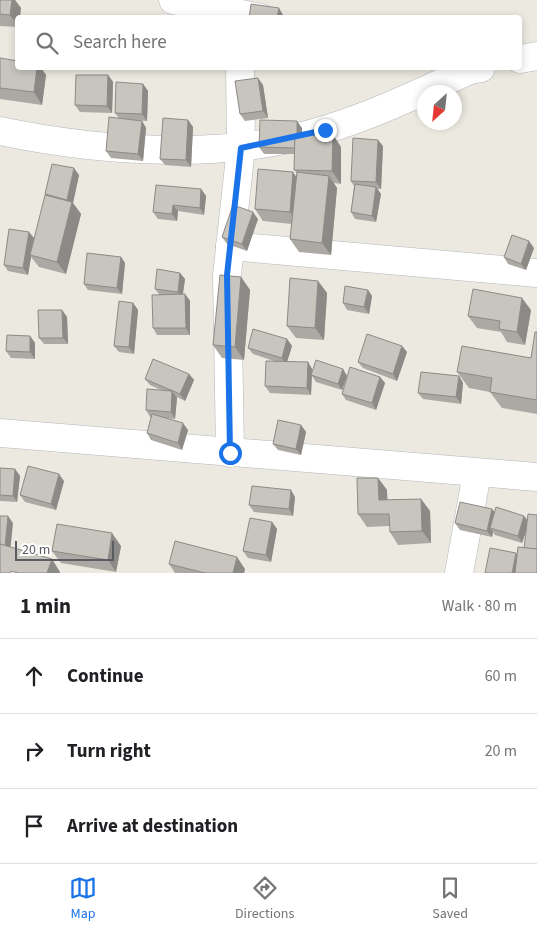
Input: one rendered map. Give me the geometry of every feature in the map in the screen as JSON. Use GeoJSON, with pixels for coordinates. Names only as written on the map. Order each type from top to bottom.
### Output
{"type":"FeatureCollection","features":[{"type":"Feature","properties":{"kind":"street"},"geometry":{"type":"LineString","coordinates":[[173,0],[246,12]]}},
{"type":"Feature","properties":{"kind":"street"},"geometry":{"type":"LineString","coordinates":[[522,60],[537,56]]}},
{"type":"Feature","properties":{"kind":"street"},"geometry":{"type":"LineString","coordinates":[[230,453],[227,275],[241,148],[240,70]]}},
{"type":"Feature","properties":{"kind":"street"},"geometry":{"type":"LineString","coordinates":[[0,131],[38,139],[157,150],[241,148],[325,130],[395,104],[468,70]]}},
{"type":"Feature","properties":{"kind":"street"},"geometry":{"type":"LineString","coordinates":[[230,246],[537,272]]}},
{"type":"Feature","properties":{"kind":"street"},"geometry":{"type":"LineString","coordinates":[[0,433],[537,477]]}},
{"type":"Feature","properties":{"kind":"street"},"geometry":{"type":"LineString","coordinates":[[459,573],[477,473]]}},
{"type":"Feature","properties":{"kind":"building"},"geometry":{"type":"Polygon","coordinates":[[[0,0],[12,0],[10,15],[0,14],[0,0]]]}},
{"type":"Feature","properties":{"kind":"building"},"geometry":{"type":"Polygon","coordinates":[[[251,4],[279,8],[278,15],[249,15],[251,4]]]}},
{"type":"Feature","properties":{"kind":"building"},"geometry":{"type":"Polygon","coordinates":[[[0,58],[15,60],[15,70],[37,70],[34,92],[0,88],[0,58]]]}},
{"type":"Feature","properties":{"kind":"building"},"geometry":{"type":"Polygon","coordinates":[[[76,75],[108,75],[107,106],[75,105],[76,75]]]}},
{"type":"Feature","properties":{"kind":"building"},"geometry":{"type":"Polygon","coordinates":[[[258,78],[263,111],[240,114],[235,81],[258,78]]]}},
{"type":"Feature","properties":{"kind":"building"},"geometry":{"type":"Polygon","coordinates":[[[116,82],[143,84],[142,114],[115,113],[116,82]]]}},
{"type":"Feature","properties":{"kind":"building"},"geometry":{"type":"Polygon","coordinates":[[[109,117],[142,121],[138,154],[106,151],[109,117]]]}},
{"type":"Feature","properties":{"kind":"building"},"geometry":{"type":"Polygon","coordinates":[[[163,118],[188,120],[186,160],[160,159],[163,118]]]}},
{"type":"Feature","properties":{"kind":"building"},"geometry":{"type":"Polygon","coordinates":[[[260,120],[297,121],[295,148],[259,147],[260,120]]]}},
{"type":"Feature","properties":{"kind":"building"},"geometry":{"type":"Polygon","coordinates":[[[295,134],[333,135],[332,171],[294,170],[295,134]]]}},
{"type":"Feature","properties":{"kind":"building"},"geometry":{"type":"Polygon","coordinates":[[[353,138],[378,140],[376,182],[351,181],[353,138]]]}},
{"type":"Feature","properties":{"kind":"building"},"geometry":{"type":"Polygon","coordinates":[[[52,164],[74,168],[67,200],[45,194],[52,164]]]}},
{"type":"Feature","properties":{"kind":"building"},"geometry":{"type":"Polygon","coordinates":[[[258,169],[293,172],[290,212],[255,209],[258,169]]]}},
{"type":"Feature","properties":{"kind":"building"},"geometry":{"type":"Polygon","coordinates":[[[297,172],[329,176],[322,243],[290,239],[297,172]]]}},
{"type":"Feature","properties":{"kind":"building"},"geometry":{"type":"Polygon","coordinates":[[[355,184],[376,187],[372,216],[351,212],[355,184]]]}},
{"type":"Feature","properties":{"kind":"building"},"geometry":{"type":"Polygon","coordinates":[[[156,185],[201,189],[200,208],[173,205],[172,214],[153,212],[156,185]]]}},
{"type":"Feature","properties":{"kind":"building"},"geometry":{"type":"Polygon","coordinates":[[[45,195],[72,202],[57,262],[30,255],[45,195]]]}},
{"type":"Feature","properties":{"kind":"building"},"geometry":{"type":"Polygon","coordinates":[[[233,205],[253,212],[242,244],[222,237],[233,205]]]}},
{"type":"Feature","properties":{"kind":"building"},"geometry":{"type":"Polygon","coordinates":[[[9,229],[29,232],[23,268],[4,265],[9,229]]]}},
{"type":"Feature","properties":{"kind":"building"},"geometry":{"type":"Polygon","coordinates":[[[512,235],[529,241],[521,264],[504,257],[512,235]]]}},
{"type":"Feature","properties":{"kind":"building"},"geometry":{"type":"Polygon","coordinates":[[[87,253],[121,257],[117,288],[84,284],[87,253]]]}},
{"type":"Feature","properties":{"kind":"building"},"geometry":{"type":"Polygon","coordinates":[[[157,269],[180,273],[178,292],[155,289],[157,269]]]}},
{"type":"Feature","properties":{"kind":"building"},"geometry":{"type":"Polygon","coordinates":[[[220,275],[241,277],[235,347],[213,345],[220,275]]]}},
{"type":"Feature","properties":{"kind":"building"},"geometry":{"type":"Polygon","coordinates":[[[290,278],[318,281],[315,328],[287,326],[290,278]]]}},
{"type":"Feature","properties":{"kind":"building"},"geometry":{"type":"Polygon","coordinates":[[[345,286],[368,290],[364,307],[343,303],[345,286]]]}},
{"type":"Feature","properties":{"kind":"building"},"geometry":{"type":"Polygon","coordinates":[[[473,289],[522,298],[517,332],[499,329],[500,321],[468,316],[473,289]]]}},
{"type":"Feature","properties":{"kind":"building"},"geometry":{"type":"Polygon","coordinates":[[[185,294],[186,328],[153,328],[152,295],[185,294]]]}},
{"type":"Feature","properties":{"kind":"building"},"geometry":{"type":"Polygon","coordinates":[[[119,301],[133,303],[129,347],[114,346],[119,301]]]}},
{"type":"Feature","properties":{"kind":"building"},"geometry":{"type":"Polygon","coordinates":[[[38,310],[62,310],[63,338],[39,338],[38,310]]]}},
{"type":"Feature","properties":{"kind":"building"},"geometry":{"type":"Polygon","coordinates":[[[253,329],[287,339],[282,358],[248,348],[253,329]]]}},
{"type":"Feature","properties":{"kind":"building"},"geometry":{"type":"Polygon","coordinates":[[[535,332],[537,332],[537,400],[490,392],[492,378],[457,372],[462,346],[531,358],[535,332]]]}},
{"type":"Feature","properties":{"kind":"building"},"geometry":{"type":"Polygon","coordinates":[[[367,334],[402,346],[393,374],[358,362],[367,334]]]}},
{"type":"Feature","properties":{"kind":"building"},"geometry":{"type":"Polygon","coordinates":[[[7,335],[30,336],[30,352],[6,351],[7,335]]]}},
{"type":"Feature","properties":{"kind":"building"},"geometry":{"type":"Polygon","coordinates":[[[153,359],[189,374],[180,394],[145,379],[153,359]]]}},
{"type":"Feature","properties":{"kind":"building"},"geometry":{"type":"Polygon","coordinates":[[[316,360],[343,369],[338,384],[311,375],[316,360]]]}},
{"type":"Feature","properties":{"kind":"building"},"geometry":{"type":"Polygon","coordinates":[[[266,361],[308,362],[307,388],[265,386],[266,361]]]}},
{"type":"Feature","properties":{"kind":"building"},"geometry":{"type":"Polygon","coordinates":[[[350,367],[380,377],[372,403],[342,394],[350,367]]]}},
{"type":"Feature","properties":{"kind":"building"},"geometry":{"type":"Polygon","coordinates":[[[421,372],[459,376],[456,397],[418,393],[421,372]]]}},
{"type":"Feature","properties":{"kind":"building"},"geometry":{"type":"Polygon","coordinates":[[[147,389],[172,391],[171,412],[146,410],[147,389]]]}},
{"type":"Feature","properties":{"kind":"building"},"geometry":{"type":"Polygon","coordinates":[[[152,414],[183,423],[178,443],[147,433],[152,414]]]}},
{"type":"Feature","properties":{"kind":"building"},"geometry":{"type":"Polygon","coordinates":[[[278,420],[301,425],[296,449],[273,444],[278,420]]]}},
{"type":"Feature","properties":{"kind":"building"},"geometry":{"type":"Polygon","coordinates":[[[28,466],[59,474],[51,504],[20,495],[28,466]]]}},
{"type":"Feature","properties":{"kind":"building"},"geometry":{"type":"Polygon","coordinates":[[[0,468],[15,469],[13,496],[0,495],[0,468]]]}},
{"type":"Feature","properties":{"kind":"building"},"geometry":{"type":"Polygon","coordinates":[[[357,478],[378,478],[379,500],[421,499],[422,531],[390,532],[389,514],[358,514],[357,478]]]}},
{"type":"Feature","properties":{"kind":"building"},"geometry":{"type":"Polygon","coordinates":[[[252,486],[291,490],[289,509],[249,505],[252,486]]]}},
{"type":"Feature","properties":{"kind":"building"},"geometry":{"type":"Polygon","coordinates":[[[460,502],[492,509],[487,531],[455,523],[460,502]]]}},
{"type":"Feature","properties":{"kind":"building"},"geometry":{"type":"Polygon","coordinates":[[[496,507],[524,516],[518,536],[490,528],[496,507]]]}},
{"type":"Feature","properties":{"kind":"building"},"geometry":{"type":"Polygon","coordinates":[[[528,514],[537,515],[537,549],[524,548],[528,514]]]}},
{"type":"Feature","properties":{"kind":"building"},"geometry":{"type":"Polygon","coordinates":[[[0,516],[8,516],[5,546],[0,544],[0,516]]]}},
{"type":"Feature","properties":{"kind":"building"},"geometry":{"type":"Polygon","coordinates":[[[250,518],[272,522],[266,555],[243,551],[250,518]]]}},
{"type":"Feature","properties":{"kind":"building"},"geometry":{"type":"Polygon","coordinates":[[[57,524],[112,533],[108,560],[52,551],[57,524]]]}},
{"type":"Feature","properties":{"kind":"building"},"geometry":{"type":"Polygon","coordinates":[[[175,541],[237,557],[233,573],[205,573],[169,564],[175,541]]]}},
{"type":"Feature","properties":{"kind":"building"},"geometry":{"type":"Polygon","coordinates":[[[0,544],[52,559],[47,573],[18,573],[11,571],[10,573],[0,573],[0,544]]]}},
{"type":"Feature","properties":{"kind":"building"},"geometry":{"type":"Polygon","coordinates":[[[518,547],[537,549],[537,573],[515,573],[518,547]]]}},
{"type":"Feature","properties":{"kind":"building"},"geometry":{"type":"Polygon","coordinates":[[[490,548],[516,553],[512,573],[485,573],[490,548]]]}},
{"type":"Feature","properties":{"kind":"route"},"geometry":{"type":"LineString","coordinates":[[230,453],[227,275],[241,148],[325,130]]}}]}
